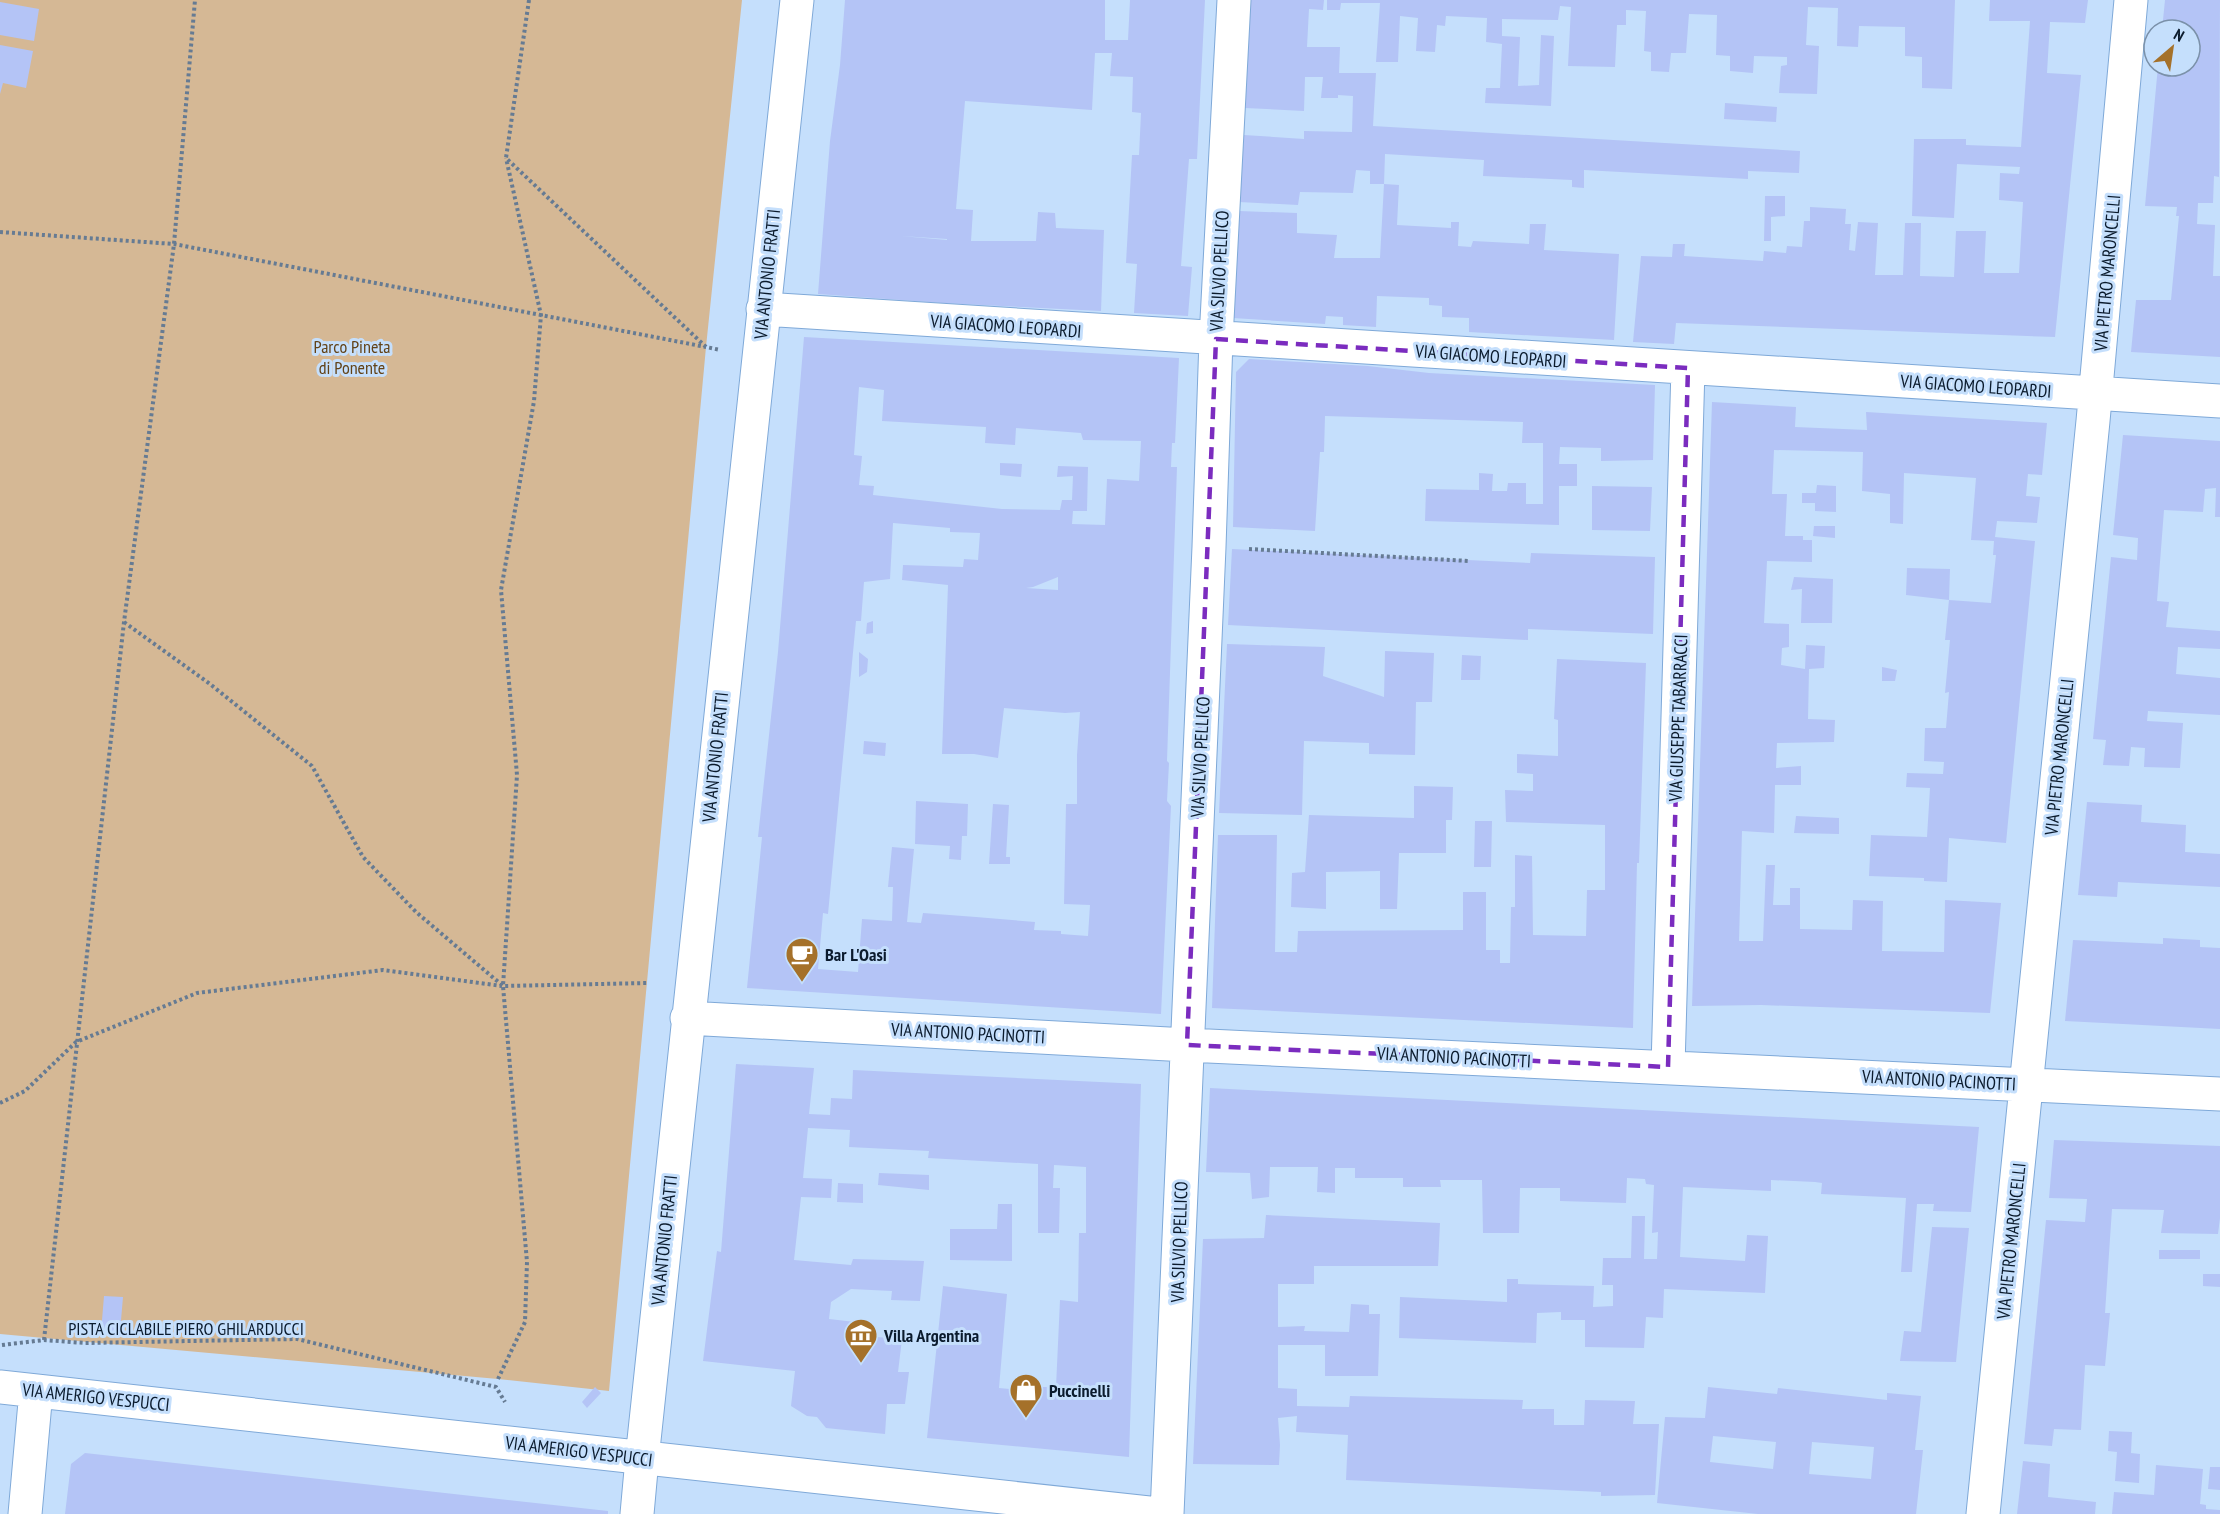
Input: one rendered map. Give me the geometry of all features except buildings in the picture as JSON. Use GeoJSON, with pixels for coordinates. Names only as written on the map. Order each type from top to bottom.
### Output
{"type":"FeatureCollection","features":[{"type":"Feature","properties":{"kind":"street","name":"VIA ANTONIO FRATTI"},"geometry":{"type":"LineString","coordinates":[[637,1514],[687,1018],[797,0]]}},
{"type":"Feature","properties":{"kind":"street","name":"VIA SILVIO PELLICO"},"geometry":{"type":"LineString","coordinates":[[1167,1514],[1216,339],[1234,0]]}},
{"type":"Feature","properties":{"kind":"street","name":"VIA PIETRO MARONCELLI"},"geometry":{"type":"LineString","coordinates":[[1983,1514],[2096,394],[2131,0]]}},
{"type":"Feature","properties":{"kind":"street","name":"VIA GIACOMO LEOPARDI"},"geometry":{"type":"LineString","coordinates":[[763,309],[2220,401]]}},
{"type":"Feature","properties":{"kind":"street","name":"VIA GIUSEPPE TABARRACCI"},"geometry":{"type":"LineString","coordinates":[[1668,1067],[1688,368]]}},
{"type":"Feature","properties":{"kind":"street","name":"VIA ANTONIO PACINOTTI"},"geometry":{"type":"LineString","coordinates":[[687,1018],[1187,1045],[2220,1094]]}},
{"type":"Feature","properties":{"kind":"street","name":"VIA AMERIGO VESPUCCI"},"geometry":{"type":"LineString","coordinates":[[0,1387],[1158,1514]]}},
{"type":"Feature","properties":{"kind":"street"},"geometry":{"type":"LineString","coordinates":[[25,1514],[36,1391]]}},
{"type":"Feature","properties":{"kind":"path"},"geometry":{"type":"LineString","coordinates":[[44,1340],[124,622],[174,244],[195,0]]}},
{"type":"Feature","properties":{"kind":"path"},"geometry":{"type":"LineString","coordinates":[[498,1379],[525,1322],[527,1262],[503,986],[517,775],[501,590],[534,401],[542,315],[506,158],[529,0]]}},
{"type":"Feature","properties":{"kind":"path"},"geometry":{"type":"LineString","coordinates":[[506,158],[706,347]]}},
{"type":"Feature","properties":{"kind":"path"},"geometry":{"type":"LineString","coordinates":[[0,232],[174,244],[757,358]]}},
{"type":"Feature","properties":{"kind":"path"},"geometry":{"type":"LineString","coordinates":[[1209,547],[1469,561]]}},
{"type":"Feature","properties":{"kind":"path"},"geometry":{"type":"LineString","coordinates":[[124,622],[210,684],[312,766],[363,857],[416,912],[503,986]]}},
{"type":"Feature","properties":{"kind":"path"},"geometry":{"type":"LineString","coordinates":[[0,1103],[25,1091],[76,1042],[197,993],[383,970],[503,986],[647,983]]}},
{"type":"Feature","properties":{"kind":"path","name":"PISTA CICLABILE PIERO GHILARDUCCI"},"geometry":{"type":"LineString","coordinates":[[0,1346],[44,1340],[85,1343],[297,1339],[496,1388],[532,1445]]}},
{"type":"Feature","properties":{"kind":"highlighted area"},"geometry":{"type":"Polygon","coordinates":[[[1216,339],[1688,368],[1668,1067],[1187,1045],[1216,339]]]}},
{"type":"Feature","properties":{"kind":"green space","name":"Parco Pineta di Ponente"},"geometry":{"type":"Polygon","coordinates":[[[0,0],[742,0],[706,347],[609,1391],[0,1334],[0,0]]]}},
{"type":"Feature","properties":{"kind":"place","name":"Bar L'Oasi"},"geometry":{"type":"Point","coordinates":[802,983]}},
{"type":"Feature","properties":{"kind":"place","name":"Villa Argentina"},"geometry":{"type":"Point","coordinates":[861,1364]}},
{"type":"Feature","properties":{"kind":"place","name":"Puccinelli"},"geometry":{"type":"Point","coordinates":[1026,1419]}}]}
